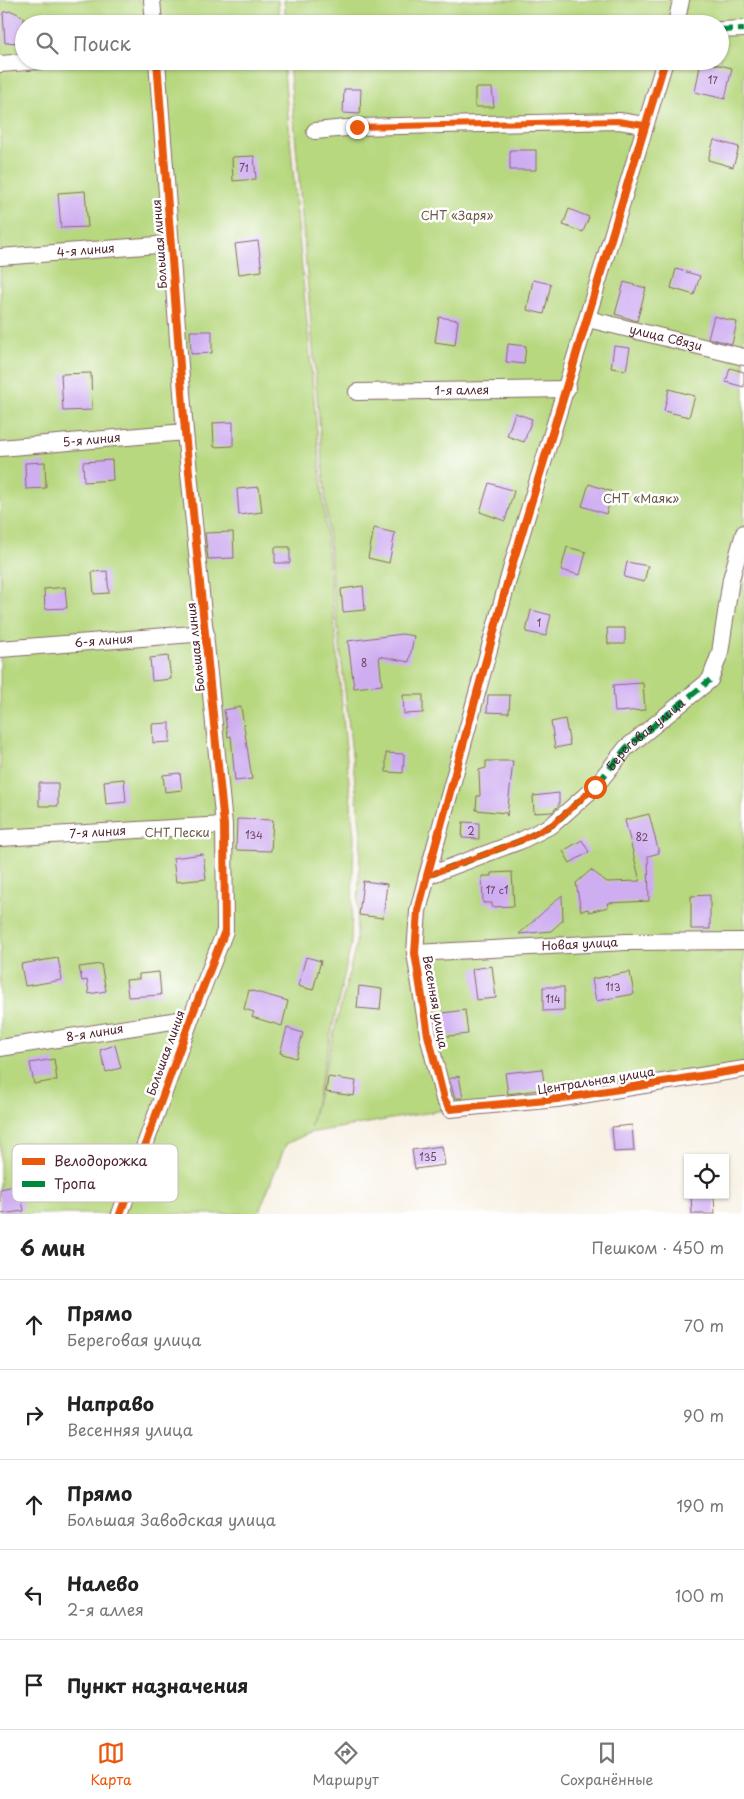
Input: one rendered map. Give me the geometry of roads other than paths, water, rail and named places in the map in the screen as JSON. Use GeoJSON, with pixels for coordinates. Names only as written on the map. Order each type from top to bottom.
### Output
{"type":"FeatureCollection","features":[{"type":"Feature","properties":{"kind":"street"},"geometry":{"type":"LineString","coordinates":[[152,0],[153,15]]}},
{"type":"Feature","properties":{"kind":"street"},"geometry":{"type":"LineString","coordinates":[[678,15],[681,0]]}},
{"type":"Feature","properties":{"kind":"street"},"geometry":{"type":"LineString","coordinates":[[729,30],[744,29]]}},
{"type":"Feature","properties":{"kind":"street"},"geometry":{"type":"LineString","coordinates":[[0,64],[15,63]]}},
{"type":"Feature","properties":{"kind":"street","name":"Большая линия"},"geometry":{"type":"LineString","coordinates":[[145,1144],[225,931],[224,825],[185,432],[158,70]]}},
{"type":"Feature","properties":{"kind":"street","name":"Весенняя улица"},"geometry":{"type":"LineString","coordinates":[[450,1109],[444,1099],[428,1035],[415,953],[418,911],[513,562],[662,70]]}},
{"type":"Feature","properties":{"kind":"street"},"geometry":{"type":"LineString","coordinates":[[315,131],[357,127],[618,121],[644,125]]}},
{"type":"Feature","properties":{"kind":"street","name":"4-я линия"},"geometry":{"type":"LineString","coordinates":[[0,257],[171,244]]}},
{"type":"Feature","properties":{"kind":"street","name":"улица Связи"},"geometry":{"type":"LineString","coordinates":[[588,319],[744,356]]}},
{"type":"Feature","properties":{"kind":"street","name":"1-я аллея"},"geometry":{"type":"LineString","coordinates":[[357,392],[567,388]]}},
{"type":"Feature","properties":{"kind":"street","name":"5-я линия"},"geometry":{"type":"LineString","coordinates":[[0,448],[185,432]]}},
{"type":"Feature","properties":{"kind":"street","name":"Береговая улица"},"geometry":{"type":"LineString","coordinates":[[427,876],[520,841],[552,825],[595,787],[626,748],[710,680],[720,653],[731,579],[744,533]]}},
{"type":"Feature","properties":{"kind":"street","name":"6-я линия"},"geometry":{"type":"LineString","coordinates":[[0,649],[206,633]]}},
{"type":"Feature","properties":{"kind":"street","name":"7-я линия"},"geometry":{"type":"LineString","coordinates":[[0,838],[224,825]]}},
{"type":"Feature","properties":{"kind":"street","name":"Новая улица"},"geometry":{"type":"LineString","coordinates":[[415,953],[626,942],[744,941]]}},
{"type":"Feature","properties":{"kind":"street","name":"8-я линия"},"geometry":{"type":"LineString","coordinates":[[0,1048],[191,1018]]}},
{"type":"Feature","properties":{"kind":"street","name":"Центральная улица"},"geometry":{"type":"LineString","coordinates":[[450,1109],[558,1099],[744,1069]]}},
{"type":"Feature","properties":{"kind":"street","name":"Большая линия"},"geometry":{"type":"LineString","coordinates":[[120,1214],[124,1202]]}},
{"type":"Feature","properties":{"kind":"park label","name":"СНТ «Заря»"},"geometry":{"type":"Point","coordinates":[457,216]}},
{"type":"Feature","properties":{"kind":"park label","name":"СНТ «Маяк»"},"geometry":{"type":"Point","coordinates":[641,499]}},
{"type":"Feature","properties":{"kind":"park label","name":"СНТ Пески"},"geometry":{"type":"Point","coordinates":[177,833]}}]}
